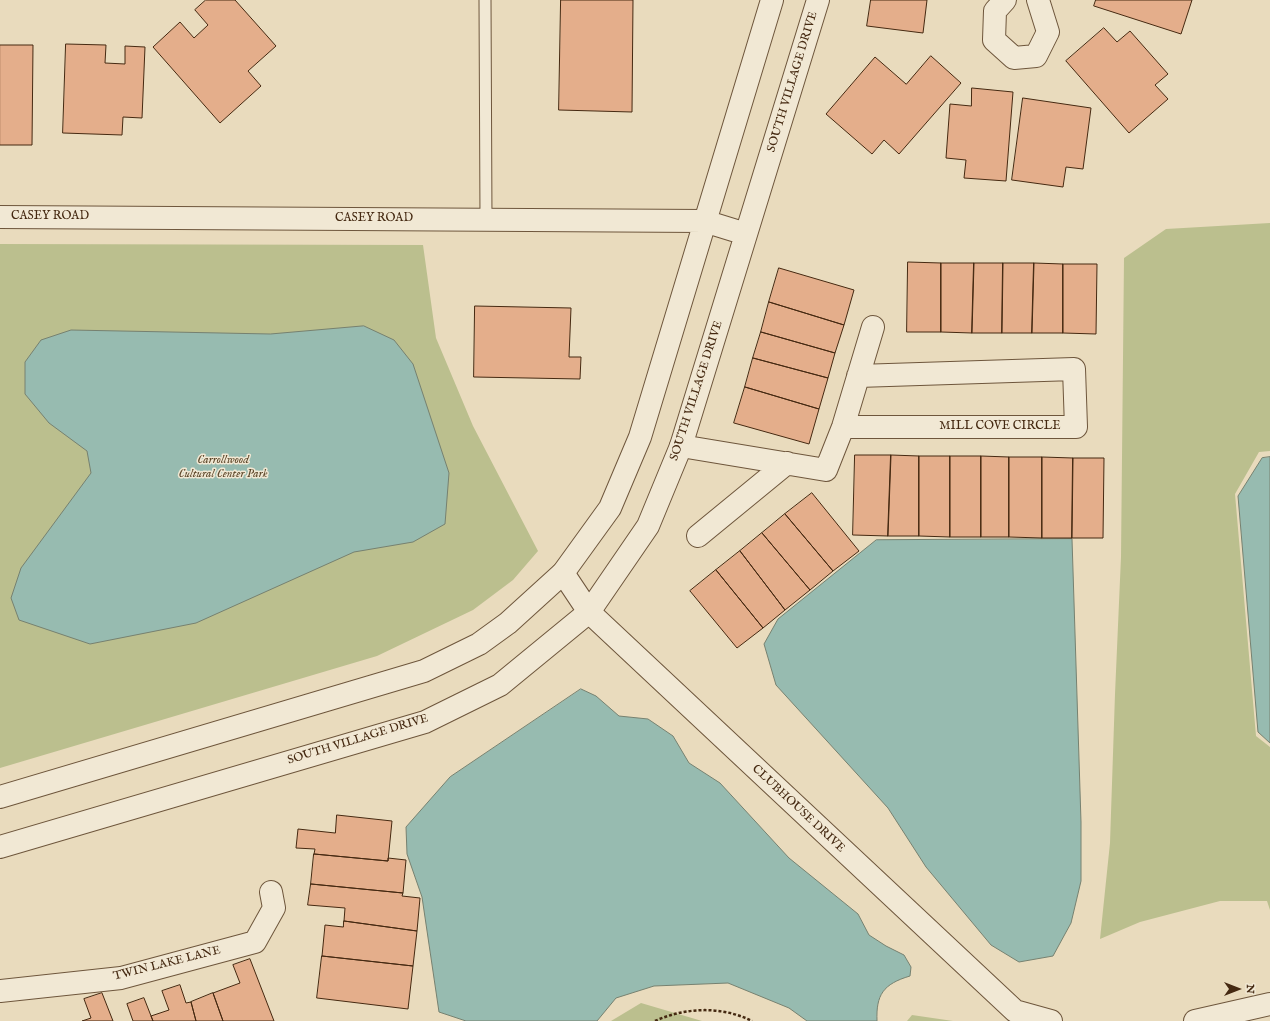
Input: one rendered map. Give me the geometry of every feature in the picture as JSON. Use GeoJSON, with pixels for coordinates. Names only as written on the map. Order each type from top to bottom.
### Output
{"type":"FeatureCollection","features":[{"type":"Feature","properties":{"kind":"street"},"geometry":{"type":"LineString","coordinates":[[0,797],[424,671],[485,640],[508,623],[563,573],[610,508],[640,437],[772,0]]}},
{"type":"Feature","properties":{"kind":"street","name":"SOUTH VILLAGE DRIVE"},"geometry":{"type":"LineString","coordinates":[[0,847],[425,722],[500,685],[589,612],[648,526],[681,446],[818,0]]}},
{"type":"Feature","properties":{"kind":"street"},"geometry":{"type":"LineString","coordinates":[[1006,0],[995,12],[994,40],[1014,58],[1036,56],[1048,32],[1038,0]]}},
{"type":"Feature","properties":{"kind":"street","name":"CASEY ROAD"},"geometry":{"type":"LineString","coordinates":[[0,217],[704,221],[746,234]]}},
{"type":"Feature","properties":{"kind":"street"},"geometry":{"type":"LineString","coordinates":[[681,446],[826,470],[843,427],[873,327]]}},
{"type":"Feature","properties":{"kind":"street","name":"MILL COVE CIRCLE"},"geometry":{"type":"LineString","coordinates":[[843,427],[1076,427],[1074,369],[858,376]]}},
{"type":"Feature","properties":{"kind":"street"},"geometry":{"type":"LineString","coordinates":[[698,536],[787,463]]}},
{"type":"Feature","properties":{"kind":"street","name":"CLUBHOUSE DRIVE"},"geometry":{"type":"LineString","coordinates":[[563,573],[589,612],[1015,1011],[1051,1021]]}},
{"type":"Feature","properties":{"kind":"street","name":"TWIN LAKE LANE"},"geometry":{"type":"LineString","coordinates":[[0,991],[121,978],[255,942],[274,908],[271,892]]}},
{"type":"Feature","properties":{"kind":"street"},"geometry":{"type":"LineString","coordinates":[[1196,1021],[1270,1004]]}},
{"type":"Feature","properties":{"kind":"lane"},"geometry":{"type":"LineString","coordinates":[[485,0],[486,220]]}},
{"type":"Feature","properties":{"kind":"path"},"geometry":{"type":"LineString","coordinates":[[655,1021],[689,1010],[717,1010],[752,1021]]}},
{"type":"Feature","properties":{"kind":"green space"},"geometry":{"type":"Polygon","coordinates":[[[1270,223],[1270,451],[1259,452],[1235,494],[1256,736],[1270,747],[1270,910],[1267,901],[1220,901],[1140,922],[1100,939],[1110,843],[1121,557],[1124,258],[1166,229],[1270,223]]]}},
{"type":"Feature","properties":{"kind":"green space","name":"Carrollwood Cultural Center Park"},"geometry":{"type":"Polygon","coordinates":[[[0,244],[423,245],[436,338],[473,426],[538,551],[513,580],[473,610],[377,656],[0,768],[0,244]]]}},
{"type":"Feature","properties":{"kind":"green space"},"geometry":{"type":"Polygon","coordinates":[[[641,1003],[702,1021],[611,1021],[641,1003]]]}},
{"type":"Feature","properties":{"kind":"green space"},"geometry":{"type":"Polygon","coordinates":[[[912,1015],[953,1021],[907,1021],[912,1015]]]}},
{"type":"Feature","properties":{"kind":"water"},"geometry":{"type":"Polygon","coordinates":[[[364,326],[394,340],[413,364],[449,473],[445,524],[413,542],[354,552],[196,623],[90,644],[19,620],[11,598],[21,568],[91,473],[87,451],[49,423],[25,394],[25,362],[41,340],[71,330],[270,334],[364,326]]]}},
{"type":"Feature","properties":{"kind":"water"},"geometry":{"type":"Polygon","coordinates":[[[1270,457],[1270,743],[1258,732],[1238,496],[1262,458],[1270,457]]]}},
{"type":"Feature","properties":{"kind":"water"},"geometry":{"type":"Polygon","coordinates":[[[1072,539],[1081,822],[1081,881],[1071,923],[1053,956],[1019,962],[991,945],[926,867],[888,808],[776,685],[764,644],[778,619],[876,540],[1072,539]]]}},
{"type":"Feature","properties":{"kind":"water"},"geometry":{"type":"Polygon","coordinates":[[[581,689],[596,696],[619,716],[648,719],[673,736],[689,763],[720,783],[789,858],[858,914],[869,935],[904,955],[911,967],[910,976],[893,983],[883,992],[878,1004],[877,1021],[807,1021],[789,1008],[728,983],[654,986],[616,998],[597,1021],[466,1021],[439,1012],[422,897],[407,854],[406,827],[450,777],[581,689]]]}},
{"type":"Feature","properties":{"kind":"building"},"geometry":{"type":"Polygon","coordinates":[[[206,0],[235,0],[276,46],[248,71],[261,86],[220,123],[153,47],[180,22],[194,38],[208,25],[195,10],[206,0]]]}},
{"type":"Feature","properties":{"kind":"building"},"geometry":{"type":"Polygon","coordinates":[[[561,0],[633,0],[632,112],[559,110],[561,0]]]}},
{"type":"Feature","properties":{"kind":"building"},"geometry":{"type":"Polygon","coordinates":[[[871,0],[927,0],[923,33],[867,26],[871,0]]]}},
{"type":"Feature","properties":{"kind":"building"},"geometry":{"type":"Polygon","coordinates":[[[1096,0],[1192,0],[1181,34],[1094,6],[1096,0]]]}},
{"type":"Feature","properties":{"kind":"building"},"geometry":{"type":"Polygon","coordinates":[[[1104,28],[1117,42],[1130,31],[1168,74],[1155,85],[1168,99],[1129,133],[1066,61],[1104,28]]]}},
{"type":"Feature","properties":{"kind":"building"},"geometry":{"type":"Polygon","coordinates":[[[66,44],[106,45],[105,63],[125,64],[125,46],[145,47],[142,118],[123,117],[122,135],[63,133],[66,44]]]}},
{"type":"Feature","properties":{"kind":"building"},"geometry":{"type":"Polygon","coordinates":[[[0,45],[33,45],[32,145],[0,145],[0,45]]]}},
{"type":"Feature","properties":{"kind":"building"},"geometry":{"type":"Polygon","coordinates":[[[931,56],[961,83],[899,154],[884,140],[872,154],[826,114],[875,57],[906,84],[931,56]]]}},
{"type":"Feature","properties":{"kind":"building"},"geometry":{"type":"Polygon","coordinates":[[[972,88],[1013,92],[1006,181],[964,178],[966,160],[946,158],[950,104],[971,106],[972,88]]]}},
{"type":"Feature","properties":{"kind":"building"},"geometry":{"type":"Polygon","coordinates":[[[1023,98],[1091,108],[1083,169],[1066,167],[1063,187],[1012,180],[1023,98]]]}},
{"type":"Feature","properties":{"kind":"building"},"geometry":{"type":"Polygon","coordinates":[[[908,262],[941,263],[941,332],[907,332],[908,262]]]}},
{"type":"Feature","properties":{"kind":"building"},"geometry":{"type":"Polygon","coordinates":[[[941,263],[974,263],[972,333],[941,332],[941,263]]]}},
{"type":"Feature","properties":{"kind":"building"},"geometry":{"type":"Polygon","coordinates":[[[974,263],[1003,263],[1002,333],[972,333],[974,263]]]}},
{"type":"Feature","properties":{"kind":"building"},"geometry":{"type":"Polygon","coordinates":[[[1003,263],[1034,263],[1032,333],[1002,333],[1003,263]]]}},
{"type":"Feature","properties":{"kind":"building"},"geometry":{"type":"Polygon","coordinates":[[[1034,263],[1063,264],[1063,333],[1032,333],[1034,263]]]}},
{"type":"Feature","properties":{"kind":"building"},"geometry":{"type":"Polygon","coordinates":[[[1063,264],[1097,264],[1096,334],[1063,333],[1063,264]]]}},
{"type":"Feature","properties":{"kind":"building"},"geometry":{"type":"Polygon","coordinates":[[[779,268],[854,290],[844,325],[769,302],[779,268]]]}},
{"type":"Feature","properties":{"kind":"building"},"geometry":{"type":"Polygon","coordinates":[[[769,302],[844,325],[835,353],[761,332],[769,302]]]}},
{"type":"Feature","properties":{"kind":"building"},"geometry":{"type":"Polygon","coordinates":[[[475,306],[571,308],[569,357],[581,357],[580,379],[474,377],[475,306]]]}},
{"type":"Feature","properties":{"kind":"building"},"geometry":{"type":"Polygon","coordinates":[[[761,332],[835,353],[828,378],[753,358],[761,332]]]}},
{"type":"Feature","properties":{"kind":"building"},"geometry":{"type":"Polygon","coordinates":[[[753,358],[828,378],[819,409],[745,387],[753,358]]]}},
{"type":"Feature","properties":{"kind":"building"},"geometry":{"type":"Polygon","coordinates":[[[745,387],[819,409],[809,444],[734,423],[745,387]]]}},
{"type":"Feature","properties":{"kind":"building"},"geometry":{"type":"Polygon","coordinates":[[[855,455],[891,455],[888,536],[853,535],[855,455]]]}},
{"type":"Feature","properties":{"kind":"building"},"geometry":{"type":"Polygon","coordinates":[[[891,455],[919,456],[919,536],[888,536],[891,455]]]}},
{"type":"Feature","properties":{"kind":"building"},"geometry":{"type":"Polygon","coordinates":[[[919,456],[950,456],[950,537],[919,536],[919,456]]]}},
{"type":"Feature","properties":{"kind":"building"},"geometry":{"type":"Polygon","coordinates":[[[950,456],[981,456],[981,537],[950,537],[950,456]]]}},
{"type":"Feature","properties":{"kind":"building"},"geometry":{"type":"Polygon","coordinates":[[[981,456],[1009,457],[1009,537],[981,537],[981,456]]]}},
{"type":"Feature","properties":{"kind":"building"},"geometry":{"type":"Polygon","coordinates":[[[1009,457],[1042,457],[1042,538],[1009,537],[1009,457]]]}},
{"type":"Feature","properties":{"kind":"building"},"geometry":{"type":"Polygon","coordinates":[[[1042,457],[1073,458],[1072,538],[1042,538],[1042,457]]]}},
{"type":"Feature","properties":{"kind":"building"},"geometry":{"type":"Polygon","coordinates":[[[1073,458],[1104,458],[1103,538],[1072,538],[1073,458]]]}},
{"type":"Feature","properties":{"kind":"building"},"geometry":{"type":"Polygon","coordinates":[[[812,493],[859,551],[833,571],[785,514],[812,493]]]}},
{"type":"Feature","properties":{"kind":"building"},"geometry":{"type":"Polygon","coordinates":[[[785,514],[833,571],[810,590],[762,533],[785,514]]]}},
{"type":"Feature","properties":{"kind":"building"},"geometry":{"type":"Polygon","coordinates":[[[762,533],[810,590],[785,610],[740,551],[762,533]]]}},
{"type":"Feature","properties":{"kind":"building"},"geometry":{"type":"Polygon","coordinates":[[[740,551],[785,610],[763,628],[716,570],[740,551]]]}},
{"type":"Feature","properties":{"kind":"building"},"geometry":{"type":"Polygon","coordinates":[[[716,570],[763,628],[737,648],[690,591],[716,570]]]}},
{"type":"Feature","properties":{"kind":"building"},"geometry":{"type":"Polygon","coordinates":[[[337,815],[392,821],[388,861],[314,854],[315,849],[296,848],[298,829],[335,833],[337,815]]]}},
{"type":"Feature","properties":{"kind":"building"},"geometry":{"type":"Polygon","coordinates":[[[314,854],[388,861],[388,858],[406,860],[403,893],[311,884],[314,854]]]}},
{"type":"Feature","properties":{"kind":"building"},"geometry":{"type":"Polygon","coordinates":[[[311,884],[403,893],[402,896],[420,898],[417,931],[344,921],[345,908],[308,905],[311,884]]]}},
{"type":"Feature","properties":{"kind":"building"},"geometry":{"type":"Polygon","coordinates":[[[344,921],[417,931],[413,966],[322,956],[325,925],[343,927],[344,921]]]}},
{"type":"Feature","properties":{"kind":"building"},"geometry":{"type":"Polygon","coordinates":[[[322,956],[413,966],[408,1009],[317,998],[322,956]]]}},
{"type":"Feature","properties":{"kind":"building"},"geometry":{"type":"Polygon","coordinates":[[[250,959],[274,1021],[223,1021],[213,993],[240,983],[233,965],[250,959]]]}},
{"type":"Feature","properties":{"kind":"building"},"geometry":{"type":"Polygon","coordinates":[[[180,985],[186,1003],[191,1002],[196,1021],[153,1021],[151,1016],[169,1010],[162,991],[180,985]]]}},
{"type":"Feature","properties":{"kind":"building"},"geometry":{"type":"Polygon","coordinates":[[[102,993],[113,1021],[82,1021],[91,1018],[84,999],[102,993]]]}},
{"type":"Feature","properties":{"kind":"building"},"geometry":{"type":"Polygon","coordinates":[[[213,993],[223,1021],[196,1021],[191,1002],[213,993]]]}},
{"type":"Feature","properties":{"kind":"building"},"geometry":{"type":"Polygon","coordinates":[[[144,998],[153,1021],[133,1021],[127,1004],[144,998]]]}}]}
